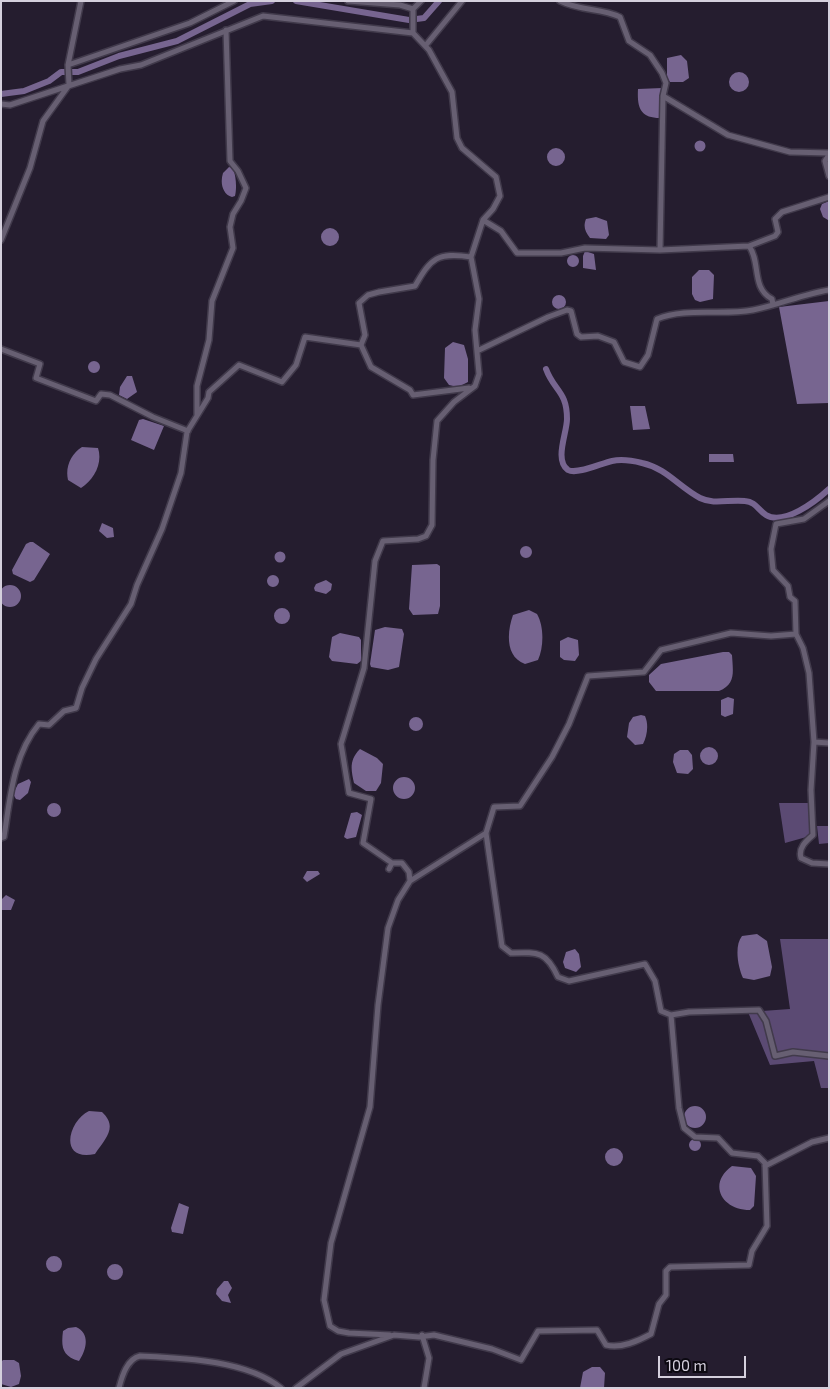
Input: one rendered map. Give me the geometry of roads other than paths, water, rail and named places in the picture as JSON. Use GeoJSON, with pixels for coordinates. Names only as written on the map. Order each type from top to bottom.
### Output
{"type":"FeatureCollection","features":[{"type":"Feature","properties":{"kind":"street"},"geometry":{"type":"LineString","coordinates":[[1,240],[30,168],[43,121],[69,85],[68,66],[81,1]]}},
{"type":"Feature","properties":{"kind":"street"},"geometry":{"type":"LineString","coordinates":[[68,66],[190,23],[234,1]]}},
{"type":"Feature","properties":{"kind":"street"},"geometry":{"type":"LineString","coordinates":[[348,1],[400,5],[413,9]]}},
{"type":"Feature","properties":{"kind":"street"},"geometry":{"type":"LineString","coordinates":[[410,880],[409,872],[402,863],[391,866],[363,843],[371,799],[349,793],[341,744],[364,668],[375,561],[383,540],[418,539],[426,536],[432,525],[433,460],[437,421],[470,388],[475,386],[479,374],[475,330],[479,299],[471,257],[483,220],[493,209],[500,196],[497,179],[462,148],[457,138],[452,92],[426,45],[413,30],[413,9],[421,1]]}},
{"type":"Feature","properties":{"kind":"street"},"geometry":{"type":"LineString","coordinates":[[426,45],[462,1]]}},
{"type":"Feature","properties":{"kind":"street"},"geometry":{"type":"LineString","coordinates":[[560,1],[580,9],[609,12],[620,17],[629,41],[650,55],[666,82],[663,96],[660,250]]}},
{"type":"Feature","properties":{"kind":"street"},"geometry":{"type":"LineString","coordinates":[[1,104],[10,104],[120,69],[141,65],[263,16],[413,30]]}},
{"type":"Feature","properties":{"kind":"street"},"geometry":{"type":"LineString","coordinates":[[197,418],[197,386],[209,340],[212,301],[233,248],[230,227],[233,214],[246,188],[238,171],[230,161],[226,30]]}},
{"type":"Feature","properties":{"kind":"street"},"geometry":{"type":"LineString","coordinates":[[663,96],[728,135],[790,152],[829,154],[825,161],[829,176]]}},
{"type":"Feature","properties":{"kind":"street"},"geometry":{"type":"LineString","coordinates":[[483,220],[505,235],[517,253],[524,254],[561,253],[585,248],[660,250],[749,246],[775,236],[778,232],[775,220],[782,212],[829,197]]}},
{"type":"Feature","properties":{"kind":"street"},"geometry":{"type":"LineString","coordinates":[[749,246],[753,252],[761,288],[766,296],[772,299],[773,305]]}},
{"type":"Feature","properties":{"kind":"street"},"geometry":{"type":"LineString","coordinates":[[470,388],[413,395],[410,390],[371,366],[361,345],[365,335],[359,303],[368,295],[415,286],[430,261],[456,255],[471,257]]}},
{"type":"Feature","properties":{"kind":"street"},"geometry":{"type":"LineString","coordinates":[[477,350],[567,310],[571,311],[577,334],[582,337],[598,336],[614,342],[624,362],[640,367],[648,355],[657,319],[667,315],[723,314],[773,305],[807,294],[829,290]]}},
{"type":"Feature","properties":{"kind":"street"},"geometry":{"type":"LineString","coordinates":[[1,838],[4,837],[14,776],[33,730],[38,724],[49,725],[64,711],[76,708],[82,688],[96,659],[131,604],[176,494],[188,431],[197,418],[209,392],[239,365],[282,382],[296,365],[305,337],[361,345]]}},
{"type":"Feature","properties":{"kind":"street"},"geometry":{"type":"LineString","coordinates":[[1,349],[40,364],[36,378],[96,401],[101,394],[110,394],[152,418],[188,431]]}},
{"type":"Feature","properties":{"kind":"street"},"geometry":{"type":"LineString","coordinates":[[829,502],[804,519],[776,524],[771,560],[773,570],[788,586],[790,597],[795,601],[796,634],[803,648],[809,673],[814,742],[811,790],[813,835],[802,847],[800,854],[801,858],[812,863],[829,864]]}},
{"type":"Feature","properties":{"kind":"street"},"geometry":{"type":"LineString","coordinates":[[796,634],[771,636],[731,633],[661,650],[644,672],[588,676],[552,757],[520,806],[494,807],[486,833],[502,946],[511,953],[536,952],[550,960],[558,977],[569,981],[645,964],[655,981],[661,1011],[671,1015],[689,1012],[759,1010],[766,1021],[774,1056],[792,1052],[829,1056]]}},
{"type":"Feature","properties":{"kind":"street"},"geometry":{"type":"LineString","coordinates":[[814,742],[829,743]]}},
{"type":"Feature","properties":{"kind":"street"},"geometry":{"type":"LineString","coordinates":[[486,833],[410,880],[398,900],[388,928],[378,1006],[370,1107],[331,1242],[324,1300],[330,1326],[338,1331],[418,1337],[434,1334],[470,1343],[521,1360],[538,1331],[597,1330],[606,1345],[612,1347],[638,1341],[651,1334],[659,1304],[666,1295],[666,1271],[670,1267],[749,1265],[752,1252],[767,1226],[765,1166],[758,1156],[732,1153],[718,1138],[695,1137],[684,1128],[679,1108],[671,1015]]}},
{"type":"Feature","properties":{"kind":"street"},"geometry":{"type":"LineString","coordinates":[[765,1166],[812,1142],[829,1138]]}},
{"type":"Feature","properties":{"kind":"street"},"geometry":{"type":"LineString","coordinates":[[296,1388],[341,1354],[394,1335]]}},
{"type":"Feature","properties":{"kind":"street"},"geometry":{"type":"LineString","coordinates":[[422,1335],[429,1358],[424,1388]]}},
{"type":"Feature","properties":{"kind":"street"},"geometry":{"type":"LineString","coordinates":[[119,1388],[128,1364],[135,1357],[140,1356],[241,1368],[272,1380],[281,1388]]}},
{"type":"Feature","properties":{"kind":"waterway"},"geometry":{"type":"LineString","coordinates":[[1,94],[24,91],[49,81],[61,72],[78,72],[119,56],[177,41],[250,4],[272,1]]}},
{"type":"Feature","properties":{"kind":"waterway"},"geometry":{"type":"LineString","coordinates":[[296,1],[409,20],[424,18],[439,1]]}},
{"type":"Feature","properties":{"kind":"waterway"},"geometry":{"type":"LineString","coordinates":[[546,369],[565,402],[567,419],[562,446],[562,460],[568,470],[583,470],[616,460],[651,465],[700,498],[711,501],[749,502],[773,518],[790,515],[799,511],[829,489]]}}]}
